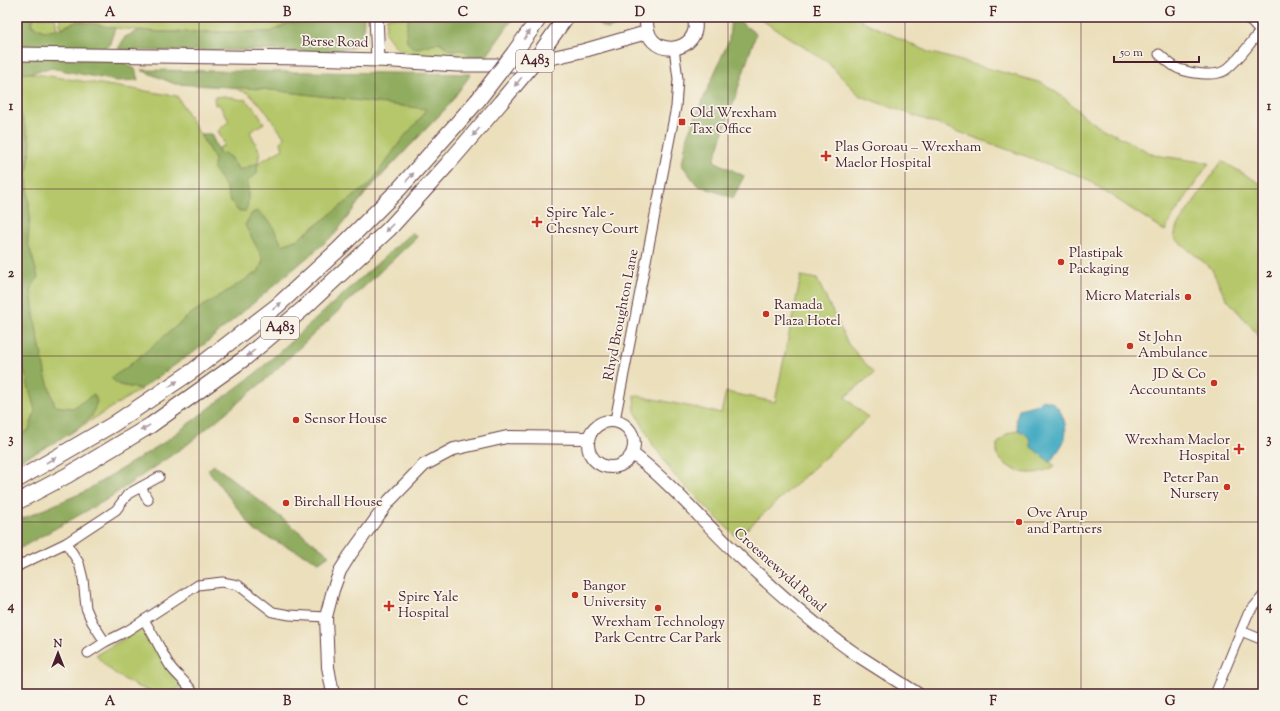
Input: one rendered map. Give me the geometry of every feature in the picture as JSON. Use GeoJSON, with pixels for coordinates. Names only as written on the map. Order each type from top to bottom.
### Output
{"type":"FeatureCollection","features":[{"type":"Feature","properties":{"kind":"highway","name":"A483"},"geometry":{"type":"LineString","coordinates":[[17,480],[112,425],[194,370],[277,306],[338,250],[399,189],[478,100],[540,17]]}},
{"type":"Feature","properties":{"kind":"highway","name":"A483"},"geometry":{"type":"LineString","coordinates":[[17,502],[68,475],[151,425],[245,358],[303,309],[389,229],[447,165],[531,66],[566,17]]}},
{"type":"Feature","properties":{"kind":"main road"},"geometry":{"type":"LineString","coordinates":[[376,17],[378,60]]}},
{"type":"Feature","properties":{"kind":"main road"},"geometry":{"type":"LineString","coordinates":[[647,17],[646,25],[652,40],[658,45],[666,48],[682,46],[688,41],[693,35],[695,27],[694,17]]}},
{"type":"Feature","properties":{"kind":"main road","name":"Berse Road"},"geometry":{"type":"LineString","coordinates":[[17,54],[378,60],[457,65],[520,65],[586,50],[648,32]]}},
{"type":"Feature","properties":{"kind":"street"},"geometry":{"type":"LineString","coordinates":[[1159,54],[1178,68],[1197,73],[1215,74],[1223,71],[1231,65],[1261,34],[1247,17]]}},
{"type":"Feature","properties":{"kind":"street","name":"Rhyd Broughton Lane"},"geometry":{"type":"LineString","coordinates":[[615,420],[676,107],[678,79],[674,48]]}},
{"type":"Feature","properties":{"kind":"street"},"geometry":{"type":"LineString","coordinates":[[615,420],[628,427],[635,439],[635,447],[633,454],[624,464],[611,467],[604,466],[593,458],[588,445],[588,438],[596,426],[601,422],[615,420]]}},
{"type":"Feature","properties":{"kind":"street"},"geometry":{"type":"LineString","coordinates":[[333,694],[328,667],[326,617],[338,577],[350,555],[389,501],[424,465],[454,449],[507,437],[588,438]]}},
{"type":"Feature","properties":{"kind":"street","name":"Croesnewydd Road"},"geometry":{"type":"LineString","coordinates":[[633,454],[651,467],[739,557],[789,602],[856,654],[918,694]]}},
{"type":"Feature","properties":{"kind":"street"},"geometry":{"type":"LineString","coordinates":[[17,567],[66,543],[116,510],[128,494],[159,477]]}},
{"type":"Feature","properties":{"kind":"street"},"geometry":{"type":"LineString","coordinates":[[141,487],[148,500]]}},
{"type":"Feature","properties":{"kind":"street"},"geometry":{"type":"LineString","coordinates":[[66,543],[79,563],[83,579],[86,608],[92,622],[105,642]]}},
{"type":"Feature","properties":{"kind":"street"},"geometry":{"type":"LineString","coordinates":[[88,653],[105,642],[127,631],[198,585],[222,582],[238,585],[273,612],[290,615],[326,617]]}},
{"type":"Feature","properties":{"kind":"street"},"geometry":{"type":"LineString","coordinates":[[1214,694],[1248,614],[1263,596]]}},
{"type":"Feature","properties":{"kind":"street"},"geometry":{"type":"LineString","coordinates":[[144,620],[155,636],[171,666],[190,686],[194,694]]}},
{"type":"Feature","properties":{"kind":"street"},"geometry":{"type":"LineString","coordinates":[[1241,631],[1263,640]]}},
{"type":"Feature","properties":{"kind":"green space"},"geometry":{"type":"Polygon","coordinates":[[[20,17],[34,17],[31,25],[44,31],[62,28],[78,21],[115,28],[109,46],[94,50],[31,51],[17,46],[17,22],[20,17]]]}},
{"type":"Feature","properties":{"kind":"green space"},"geometry":{"type":"Polygon","coordinates":[[[34,17],[55,17],[57,29],[44,31],[31,25],[34,17]]]}},
{"type":"Feature","properties":{"kind":"green space"},"geometry":{"type":"Polygon","coordinates":[[[59,17],[325,17],[317,32],[159,32],[70,24],[61,28],[59,17]]]}},
{"type":"Feature","properties":{"kind":"green space"},"geometry":{"type":"Polygon","coordinates":[[[316,17],[364,17],[363,34],[352,48],[328,52],[254,50],[161,51],[118,49],[125,37],[140,30],[159,32],[271,32],[286,24],[311,20],[316,17]]]}},
{"type":"Feature","properties":{"kind":"green space"},"geometry":{"type":"Polygon","coordinates":[[[387,17],[409,17],[409,21],[450,50],[464,50],[471,57],[411,54],[397,49],[385,33],[387,17]]]}},
{"type":"Feature","properties":{"kind":"green space"},"geometry":{"type":"Polygon","coordinates":[[[409,17],[514,17],[486,57],[471,57],[464,50],[450,50],[440,42],[414,49],[407,42],[406,31],[409,17]]]}},
{"type":"Feature","properties":{"kind":"green space"},"geometry":{"type":"Polygon","coordinates":[[[594,17],[635,17],[633,20],[607,29],[592,20],[594,17]]]}},
{"type":"Feature","properties":{"kind":"green space"},"geometry":{"type":"Polygon","coordinates":[[[731,17],[734,17],[756,34],[714,161],[744,176],[733,198],[697,185],[682,165],[687,136],[729,40],[731,17]]]}},
{"type":"Feature","properties":{"kind":"green space"},"geometry":{"type":"Polygon","coordinates":[[[757,17],[854,17],[928,52],[1042,83],[1063,97],[1090,121],[1154,155],[1209,163],[1165,231],[1083,177],[860,96],[827,62],[757,17]]]}},
{"type":"Feature","properties":{"kind":"green space"},"geometry":{"type":"Polygon","coordinates":[[[17,57],[116,59],[135,69],[138,80],[116,81],[51,68],[17,74],[17,57]]]}},
{"type":"Feature","properties":{"kind":"green space"},"geometry":{"type":"Polygon","coordinates":[[[141,70],[471,74],[448,106],[370,187],[335,234],[206,343],[141,389],[119,385],[111,378],[126,368],[192,313],[259,271],[263,259],[245,225],[252,213],[258,211],[271,223],[282,245],[298,239],[370,184],[402,139],[420,119],[426,109],[263,89],[175,84],[141,70]]]}},
{"type":"Feature","properties":{"kind":"green space"},"geometry":{"type":"Polygon","coordinates":[[[17,71],[177,96],[233,190],[258,164],[239,170],[231,158],[220,154],[217,149],[225,145],[218,131],[229,121],[219,104],[215,105],[214,97],[225,96],[242,100],[244,99],[260,116],[264,123],[250,132],[260,152],[258,163],[283,149],[281,143],[284,137],[262,106],[248,93],[230,87],[263,89],[429,109],[448,106],[332,228],[120,385],[141,389],[71,433],[92,416],[17,456],[17,71]]]}},
{"type":"Feature","properties":{"kind":"green space"},"geometry":{"type":"Polygon","coordinates":[[[17,103],[31,143],[27,177],[30,216],[28,242],[38,277],[31,289],[35,321],[46,377],[55,406],[73,408],[94,394],[97,401],[92,416],[71,433],[37,452],[17,461],[17,436],[29,430],[35,411],[22,363],[17,334],[17,103]]]}},
{"type":"Feature","properties":{"kind":"green space"},"geometry":{"type":"Polygon","coordinates":[[[203,134],[211,134],[220,154],[224,153],[231,158],[239,170],[258,163],[257,174],[248,180],[248,203],[246,211],[238,211],[229,198],[226,187],[214,170],[214,158],[201,136],[203,134]]]}},
{"type":"Feature","properties":{"kind":"green space"},"geometry":{"type":"Polygon","coordinates":[[[1222,161],[1263,185],[1263,333],[1259,336],[1226,298],[1211,268],[1174,238],[1177,226],[1222,161]]]}},
{"type":"Feature","properties":{"kind":"green space"},"geometry":{"type":"Polygon","coordinates":[[[412,232],[417,237],[264,381],[188,444],[106,500],[17,550],[17,521],[84,492],[163,443],[256,373],[412,232]]]}},
{"type":"Feature","properties":{"kind":"green space"},"geometry":{"type":"Polygon","coordinates":[[[801,276],[817,279],[848,344],[874,373],[845,397],[868,418],[737,538],[675,476],[653,445],[635,411],[634,395],[721,413],[726,392],[775,402],[801,276]]]}},
{"type":"Feature","properties":{"kind":"green space"},"geometry":{"type":"Polygon","coordinates":[[[1018,430],[1028,436],[1032,447],[1055,466],[1039,472],[1024,473],[1017,471],[1003,462],[997,456],[997,444],[1007,434],[1018,430]]]}},
{"type":"Feature","properties":{"kind":"green space"},"geometry":{"type":"Polygon","coordinates":[[[214,465],[329,555],[319,562],[255,531],[208,470],[214,465]]]}},
{"type":"Feature","properties":{"kind":"green space"},"geometry":{"type":"Polygon","coordinates":[[[141,627],[150,636],[185,686],[165,693],[147,690],[127,681],[109,669],[96,655],[141,627]]]}},
{"type":"Feature","properties":{"kind":"water"},"geometry":{"type":"Polygon","coordinates":[[[1042,400],[1051,402],[1058,408],[1066,428],[1064,441],[1050,462],[1031,447],[1028,436],[1018,430],[1016,419],[1019,409],[1038,404],[1042,400]]]}},
{"type":"Feature","properties":{"kind":"place","name":"Old Wrexham Tax Office"},"geometry":{"type":"Point","coordinates":[682,122]}},
{"type":"Feature","properties":{"kind":"place","name":"Plas Goroau – Wrexham Maelor Hospital"},"geometry":{"type":"Point","coordinates":[826,156]}},
{"type":"Feature","properties":{"kind":"place","name":"Spire Yale - Chesney Court"},"geometry":{"type":"Point","coordinates":[537,222]}},
{"type":"Feature","properties":{"kind":"place","name":"Plastipak Packaging"},"geometry":{"type":"Point","coordinates":[1061,262]}},
{"type":"Feature","properties":{"kind":"place","name":"Micro Materials"},"geometry":{"type":"Point","coordinates":[1188,297]}},
{"type":"Feature","properties":{"kind":"place","name":"Ramada Plaza Hotel"},"geometry":{"type":"Point","coordinates":[766,314]}},
{"type":"Feature","properties":{"kind":"place","name":"St John Ambulance"},"geometry":{"type":"Point","coordinates":[1130,346]}},
{"type":"Feature","properties":{"kind":"place","name":"JD & Co Accountants"},"geometry":{"type":"Point","coordinates":[1214,383]}},
{"type":"Feature","properties":{"kind":"place","name":"Sensor House"},"geometry":{"type":"Point","coordinates":[296,420]}},
{"type":"Feature","properties":{"kind":"place","name":"Wrexham Maelor Hospital"},"geometry":{"type":"Point","coordinates":[1239,449]}},
{"type":"Feature","properties":{"kind":"place","name":"Peter Pan Nursery"},"geometry":{"type":"Point","coordinates":[1227,487]}},
{"type":"Feature","properties":{"kind":"place","name":"Birchall House"},"geometry":{"type":"Point","coordinates":[286,503]}},
{"type":"Feature","properties":{"kind":"place","name":"Ove Arup and Partners"},"geometry":{"type":"Point","coordinates":[1019,522]}},
{"type":"Feature","properties":{"kind":"place","name":"Bangor University"},"geometry":{"type":"Point","coordinates":[575,595]}},
{"type":"Feature","properties":{"kind":"place","name":"Spire Yale Hospital"},"geometry":{"type":"Point","coordinates":[389,606]}},
{"type":"Feature","properties":{"kind":"place","name":"Wrexham Technology Park Centre Car Park"},"geometry":{"type":"Point","coordinates":[658,608]}}]}
